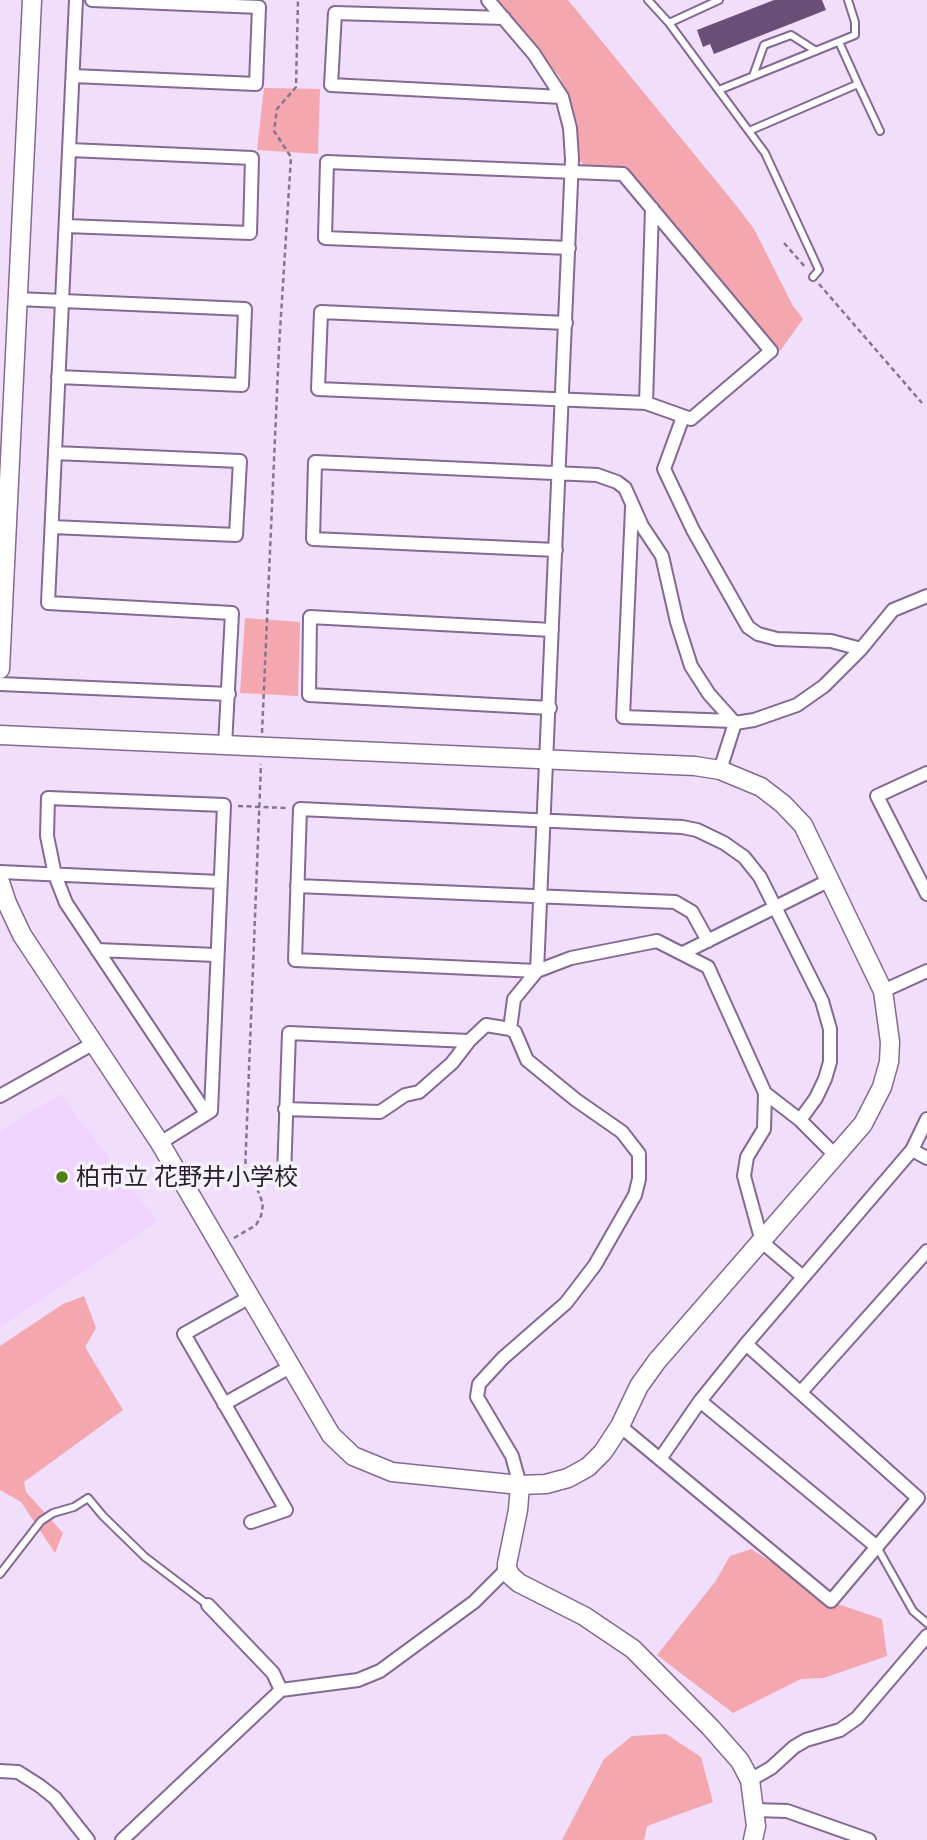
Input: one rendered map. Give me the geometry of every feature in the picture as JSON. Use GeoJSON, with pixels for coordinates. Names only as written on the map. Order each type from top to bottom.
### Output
{"type":"FeatureCollection","features":[{"type":"Feature","properties":{"kind":"street"},"geometry":{"type":"LineString","coordinates":[[0,669],[4,482],[17,299],[32,0]]}},
{"type":"Feature","properties":{"kind":"street"},"geometry":{"type":"LineString","coordinates":[[76,0],[48,603],[232,613],[225,746]]}},
{"type":"Feature","properties":{"kind":"street"},"geometry":{"type":"LineString","coordinates":[[73,76],[256,84],[259,4],[92,0]]}},
{"type":"Feature","properties":{"kind":"street"},"geometry":{"type":"LineString","coordinates":[[488,0],[548,73],[562,97],[570,128],[572,172],[537,971],[514,999],[510,1029]]}},
{"type":"Feature","properties":{"kind":"street"},"geometry":{"type":"LineString","coordinates":[[504,18],[335,13],[331,85],[562,97]]}},
{"type":"Feature","properties":{"kind":"street"},"geometry":{"type":"LineString","coordinates":[[66,226],[250,233],[252,158],[70,150]]}},
{"type":"Feature","properties":{"kind":"street"},"geometry":{"type":"LineString","coordinates":[[566,323],[321,313],[318,389],[646,403],[691,419],[771,351],[623,174],[327,162],[325,238],[569,248]]}},
{"type":"Feature","properties":{"kind":"street"},"geometry":{"type":"LineString","coordinates":[[646,403],[652,208]]}},
{"type":"Feature","properties":{"kind":"street"},"geometry":{"type":"LineString","coordinates":[[17,299],[245,309],[242,385],[58,377]]}},
{"type":"Feature","properties":{"kind":"street"},"geometry":{"type":"LineString","coordinates":[[682,417],[664,469],[693,530],[748,627],[758,634],[777,639],[831,641],[861,649]]}},
{"type":"Feature","properties":{"kind":"street"},"geometry":{"type":"LineString","coordinates":[[52,527],[236,535],[240,461],[55,453]]}},
{"type":"Feature","properties":{"kind":"street"},"geometry":{"type":"LineString","coordinates":[[556,550],[313,539],[316,463],[597,475],[617,482],[625,488],[642,526],[662,556],[677,622],[691,666],[709,694],[734,722]]}},
{"type":"Feature","properties":{"kind":"street"},"geometry":{"type":"LineString","coordinates":[[632,504],[623,717],[734,722],[754,720],[797,705],[824,686],[861,649],[893,610],[927,596]]}},
{"type":"Feature","properties":{"kind":"street"},"geometry":{"type":"LineString","coordinates":[[550,708],[309,695],[310,617],[552,630]]}},
{"type":"Feature","properties":{"kind":"street"},"geometry":{"type":"LineString","coordinates":[[0,684],[229,694]]}},
{"type":"Feature","properties":{"kind":"street"},"geometry":{"type":"LineString","coordinates":[[720,770],[734,722]]}},
{"type":"Feature","properties":{"kind":"street"},"geometry":{"type":"LineString","coordinates":[[0,735],[695,766],[720,770],[761,788],[783,804],[803,825],[883,991],[890,1041],[889,1062],[882,1087],[863,1124],[657,1361],[639,1386],[620,1426],[603,1452],[588,1467],[568,1478],[546,1484],[520,1485],[392,1472],[354,1456],[331,1435],[160,1143],[22,935],[6,903],[0,882]]}},
{"type":"Feature","properties":{"kind":"street"},"geometry":{"type":"LineString","coordinates":[[927,773],[877,796],[927,894]]}},
{"type":"Feature","properties":{"kind":"street"},"geometry":{"type":"LineString","coordinates":[[160,1143],[211,1111],[224,805],[48,797],[47,836],[55,875],[66,903],[206,1113]]}},
{"type":"Feature","properties":{"kind":"street"},"geometry":{"type":"LineString","coordinates":[[800,1120],[816,1098],[830,1062],[830,1030],[822,1002],[754,867],[744,857],[704,832],[682,827],[300,809],[295,960],[537,971],[571,958],[657,941],[708,967],[765,1093],[764,1129],[747,1157],[744,1176],[762,1242],[803,1277]]}},
{"type":"Feature","properties":{"kind":"street"},"geometry":{"type":"LineString","coordinates":[[0,872],[220,882]]}},
{"type":"Feature","properties":{"kind":"street"},"geometry":{"type":"LineString","coordinates":[[683,953],[830,880]]}},
{"type":"Feature","properties":{"kind":"street"},"geometry":{"type":"LineString","coordinates":[[297,886],[675,902],[692,912],[708,941]]}},
{"type":"Feature","properties":{"kind":"street"},"geometry":{"type":"LineString","coordinates":[[97,950],[216,955]]}},
{"type":"Feature","properties":{"kind":"street"},"geometry":{"type":"LineString","coordinates":[[883,991],[927,971]]}},
{"type":"Feature","properties":{"kind":"street"},"geometry":{"type":"LineString","coordinates":[[122,1840],[281,1690],[358,1681],[380,1671],[474,1602],[507,1569],[520,1485],[512,1456],[477,1397],[479,1384],[503,1358],[566,1303],[595,1265],[629,1208],[639,1179],[639,1154],[622,1132],[576,1100],[527,1060],[515,1032],[510,1029],[486,1025],[452,1063],[419,1092],[405,1095],[380,1112],[285,1109]]}},
{"type":"Feature","properties":{"kind":"street"},"geometry":{"type":"LineString","coordinates":[[284,1176],[289,1033],[469,1041]]}},
{"type":"Feature","properties":{"kind":"street"},"geometry":{"type":"LineString","coordinates":[[0,1096],[94,1043]]}},
{"type":"Feature","properties":{"kind":"street"},"geometry":{"type":"LineString","coordinates":[[765,1093],[800,1120],[837,1157]]}},
{"type":"Feature","properties":{"kind":"street"},"geometry":{"type":"LineString","coordinates":[[660,1459],[700,1401],[746,1344],[912,1150],[927,1119]]}},
{"type":"Feature","properties":{"kind":"street"},"geometry":{"type":"LineString","coordinates":[[912,1150],[927,1158]]}},
{"type":"Feature","properties":{"kind":"street"},"geometry":{"type":"LineString","coordinates":[[801,1392],[927,1251]]}},
{"type":"Feature","properties":{"kind":"street"},"geometry":{"type":"LineString","coordinates":[[250,1297],[184,1334],[286,1510],[251,1522]]}},
{"type":"Feature","properties":{"kind":"street"},"geometry":{"type":"LineString","coordinates":[[620,1426],[831,1601],[918,1498],[746,1344]]}},
{"type":"Feature","properties":{"kind":"street"},"geometry":{"type":"LineString","coordinates":[[224,1404],[290,1367]]}},
{"type":"Feature","properties":{"kind":"street"},"geometry":{"type":"LineString","coordinates":[[700,1401],[877,1547]]}},
{"type":"Feature","properties":{"kind":"street"},"geometry":{"type":"LineString","coordinates":[[507,1569],[519,1583],[584,1616],[640,1655],[711,1728],[740,1761],[750,1780],[756,1825],[753,1840]]}},
{"type":"Feature","properties":{"kind":"street"},"geometry":{"type":"LineString","coordinates":[[208,1605],[273,1673],[281,1690]]}},
{"type":"Feature","properties":{"kind":"street"},"geometry":{"type":"LineString","coordinates":[[750,1780],[771,1768],[806,1740],[840,1730],[857,1718],[927,1636]]}},
{"type":"Feature","properties":{"kind":"street"},"geometry":{"type":"LineString","coordinates":[[0,1771],[18,1773],[40,1786],[55,1798],[88,1840]]}},
{"type":"Feature","properties":{"kind":"street"},"geometry":{"type":"LineString","coordinates":[[755,1810],[794,1812],[869,1840]]}},
{"type":"Feature","properties":{"kind":"lane"},"geometry":{"type":"LineString","coordinates":[[648,0],[669,23],[765,153],[819,270],[813,277]]}},
{"type":"Feature","properties":{"kind":"lane"},"geometry":{"type":"LineString","coordinates":[[669,23],[719,0]]}},
{"type":"Feature","properties":{"kind":"lane"},"geometry":{"type":"LineString","coordinates":[[719,90],[855,35],[855,22],[848,0]]}},
{"type":"Feature","properties":{"kind":"lane"},"geometry":{"type":"LineString","coordinates":[[753,76],[764,45],[791,35],[816,51]]}},
{"type":"Feature","properties":{"kind":"lane"},"geometry":{"type":"LineString","coordinates":[[839,42],[880,131]]}},
{"type":"Feature","properties":{"kind":"lane"},"geometry":{"type":"LineString","coordinates":[[749,131],[858,84]]}},
{"type":"Feature","properties":{"kind":"lane"},"geometry":{"type":"LineString","coordinates":[[0,1574],[41,1521],[88,1498],[103,1517],[145,1557],[208,1605]]}},
{"type":"Feature","properties":{"kind":"lane"},"geometry":{"type":"LineString","coordinates":[[877,1547],[913,1611],[927,1623]]}},
{"type":"Feature","properties":{"kind":"path"},"geometry":{"type":"LineString","coordinates":[[221,1246],[256,1225],[263,1204],[255,1183],[245,1172],[279,347],[291,157],[274,131],[276,109],[296,87],[298,0]]}},
{"type":"Feature","properties":{"kind":"path"},"geometry":{"type":"LineString","coordinates":[[784,243],[922,403]]}},
{"type":"Feature","properties":{"kind":"path"},"geometry":{"type":"LineString","coordinates":[[224,805],[300,809]]}},
{"type":"Feature","properties":{"kind":"shaded area"},"geometry":{"type":"Polygon","coordinates":[[[497,0],[568,0],[735,204],[754,229],[793,306],[803,319],[780,351],[626,168],[585,166],[580,161],[577,122],[560,77],[497,0]]]}},
{"type":"Feature","properties":{"kind":"shaded area"},"geometry":{"type":"Polygon","coordinates":[[[264,88],[320,89],[318,154],[257,150],[264,88]]]}},
{"type":"Feature","properties":{"kind":"shaded area"},"geometry":{"type":"Polygon","coordinates":[[[245,618],[300,622],[298,696],[240,693],[245,618]]]}},
{"type":"Feature","properties":{"kind":"shaded area","name":"柏市立 花野井小学校"},"geometry":{"type":"Polygon","coordinates":[[[60,1094],[157,1221],[0,1328],[0,1132],[60,1094]]]}},
{"type":"Feature","properties":{"kind":"shaded area"},"geometry":{"type":"Polygon","coordinates":[[[84,1296],[96,1328],[85,1347],[123,1410],[24,1482],[26,1492],[63,1533],[55,1553],[21,1502],[0,1490],[0,1346],[63,1304],[84,1296]]]}},
{"type":"Feature","properties":{"kind":"shaded area"},"geometry":{"type":"Polygon","coordinates":[[[751,1549],[838,1604],[882,1619],[887,1656],[824,1678],[801,1679],[733,1713],[657,1655],[715,1582],[730,1556],[751,1549]]]}},
{"type":"Feature","properties":{"kind":"shaded area"},"geometry":{"type":"Polygon","coordinates":[[[666,1734],[701,1757],[713,1802],[647,1826],[644,1840],[562,1840],[604,1759],[632,1736],[666,1734]]]}},
{"type":"Feature","properties":{"kind":"building"},"geometry":{"type":"Polygon","coordinates":[[[774,0],[822,0],[826,10],[714,54],[710,44],[703,47],[697,30],[774,0]]]}},
{"type":"Feature","properties":{"kind":"place","name":"柏市立 花野井小学校"},"geometry":{"type":"Point","coordinates":[62,1177]}}]}
